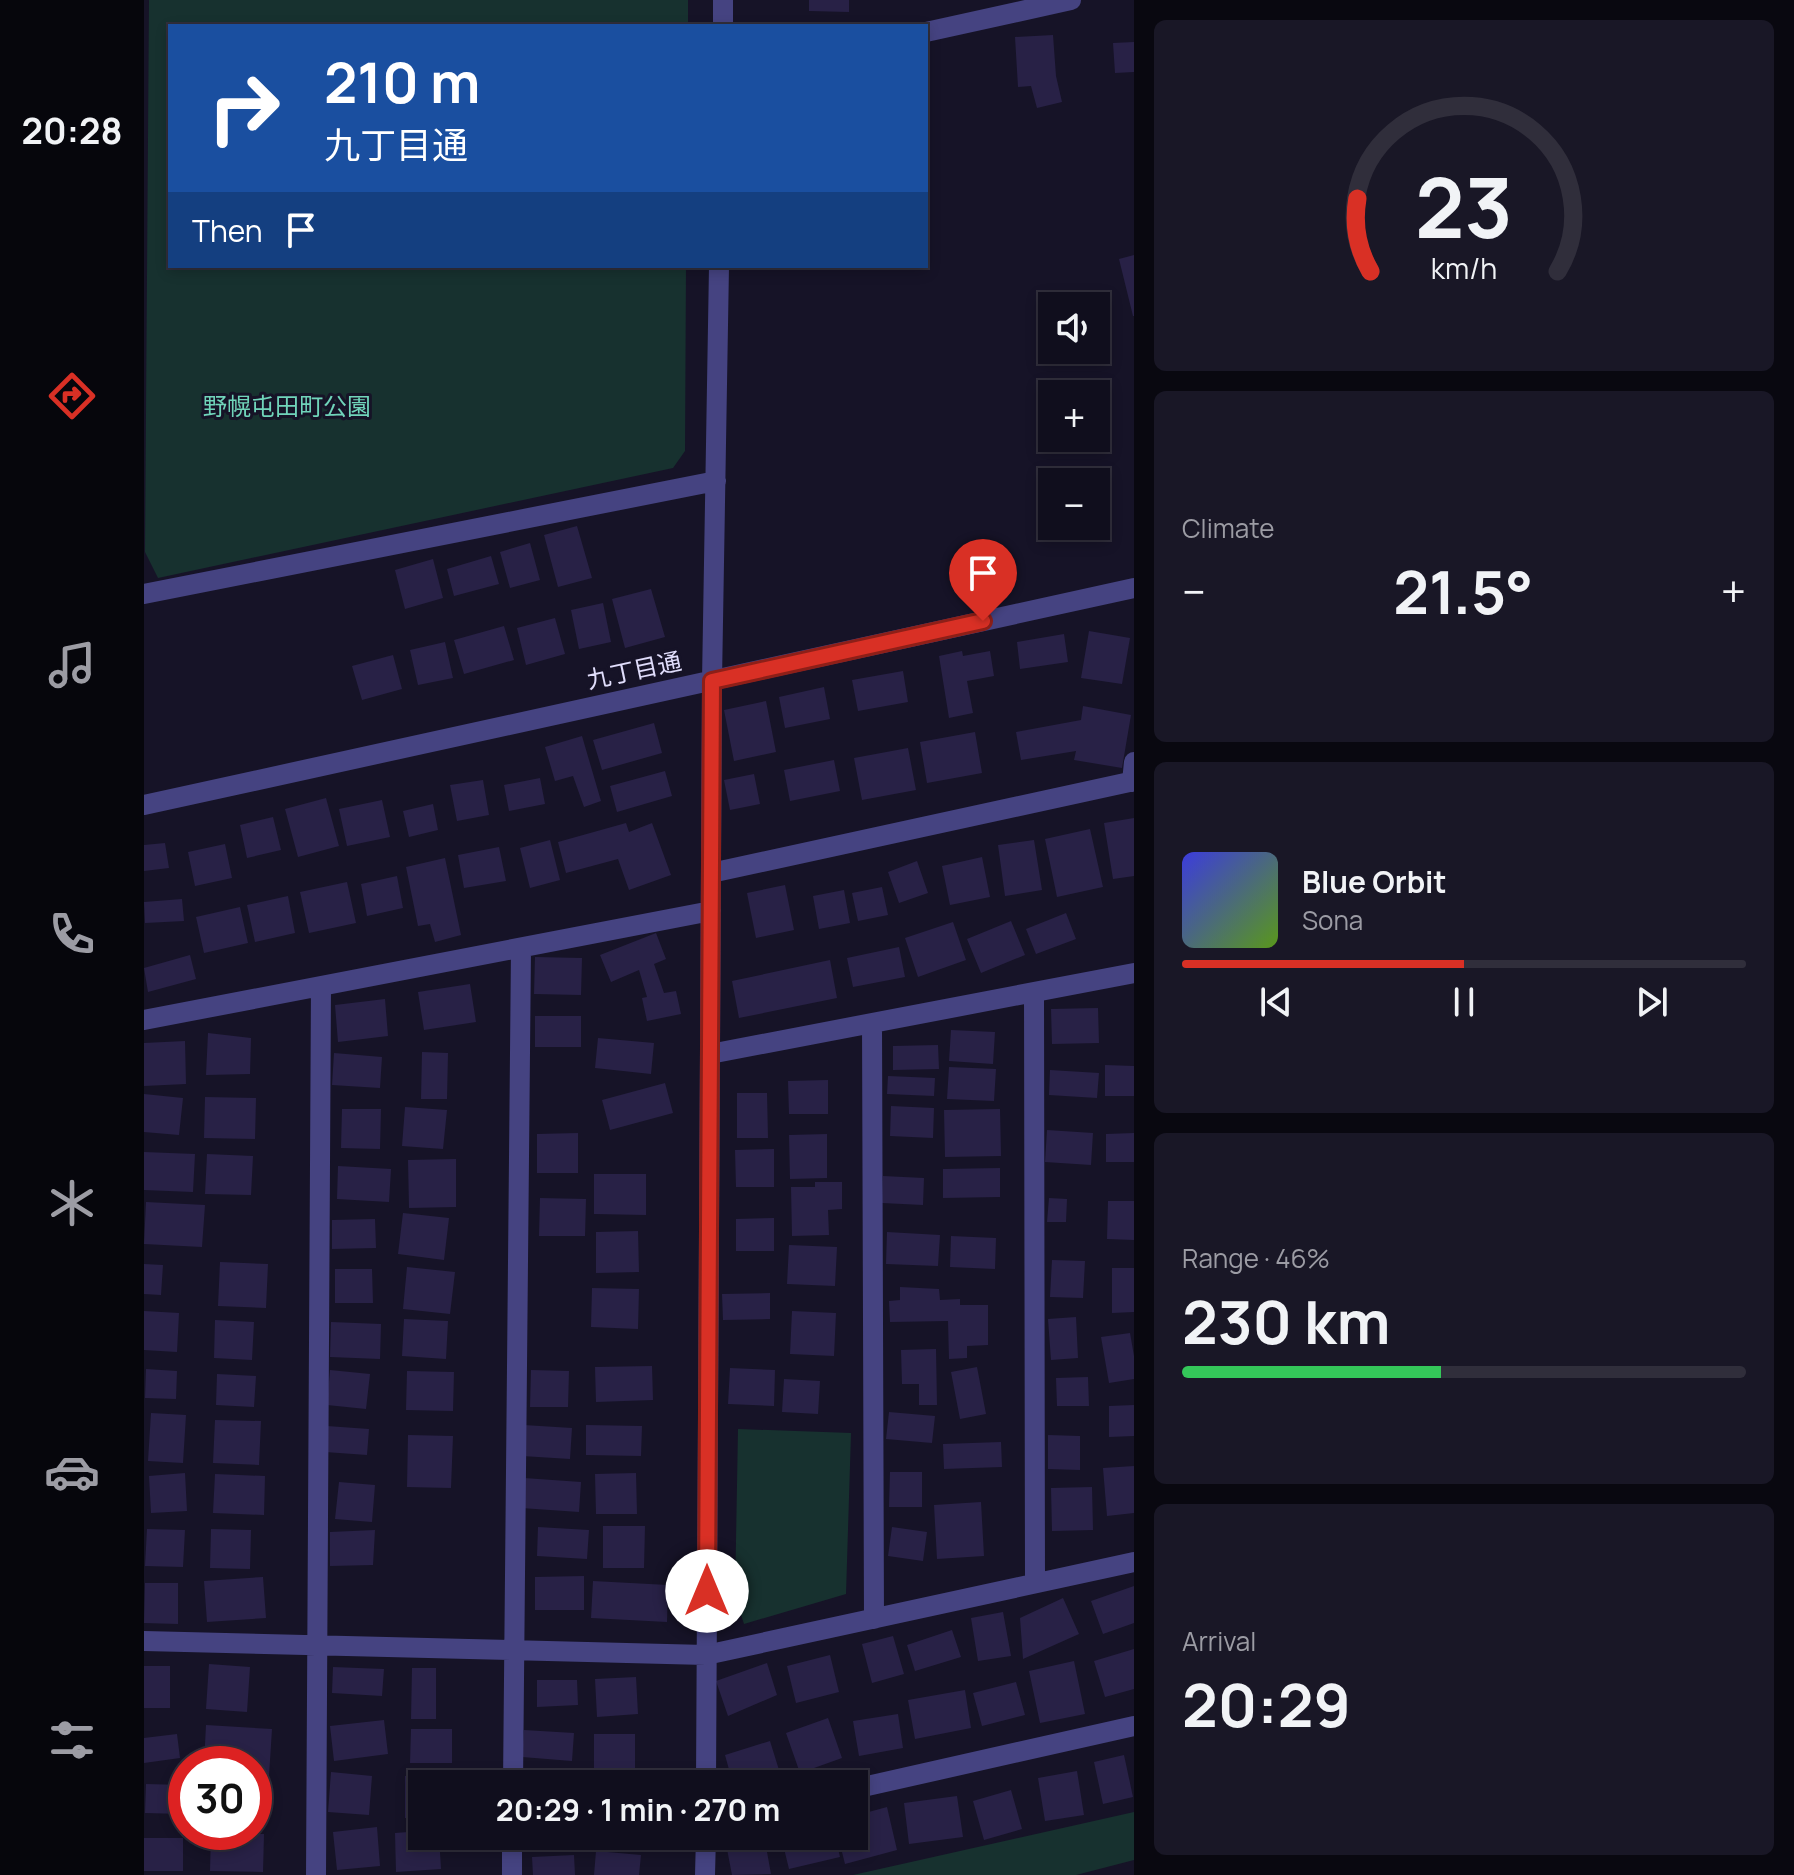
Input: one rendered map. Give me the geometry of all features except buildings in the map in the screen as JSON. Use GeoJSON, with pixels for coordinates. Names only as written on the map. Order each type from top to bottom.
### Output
{"type":"FeatureCollection","features":[{"type":"Feature","properties":{"kind":"street"},"geometry":{"type":"LineString","coordinates":[[723,0],[723,24]]}},
{"type":"Feature","properties":{"kind":"street"},"geometry":{"type":"LineString","coordinates":[[928,32],[1071,0]]}},
{"type":"Feature","properties":{"kind":"street"},"geometry":{"type":"LineString","coordinates":[[706,1770],[712,681],[719,268]]}},
{"type":"Feature","properties":{"kind":"street"},"geometry":{"type":"LineString","coordinates":[[144,594],[716,481]]}},
{"type":"Feature","properties":{"kind":"street","name":"九丁目通"},"geometry":{"type":"LineString","coordinates":[[144,805],[1134,588]]}},
{"type":"Feature","properties":{"kind":"street"},"geometry":{"type":"LineString","coordinates":[[711,873],[1133,775]]}},
{"type":"Feature","properties":{"kind":"street"},"geometry":{"type":"LineString","coordinates":[[144,1020],[711,911]]}},
{"type":"Feature","properties":{"kind":"street"},"geometry":{"type":"LineString","coordinates":[[513,1770],[521,948]]}},
{"type":"Feature","properties":{"kind":"street"},"geometry":{"type":"LineString","coordinates":[[710,1054],[1134,973]]}},
{"type":"Feature","properties":{"kind":"street"},"geometry":{"type":"LineString","coordinates":[[316,1875],[321,986]]}},
{"type":"Feature","properties":{"kind":"street"},"geometry":{"type":"LineString","coordinates":[[1034,992],[1035,1582]]}},
{"type":"Feature","properties":{"kind":"street"},"geometry":{"type":"LineString","coordinates":[[872,1023],[874,1619]]}},
{"type":"Feature","properties":{"kind":"street"},"geometry":{"type":"LineString","coordinates":[[144,1641],[706,1655],[1134,1562]]}},
{"type":"Feature","properties":{"kind":"street"},"geometry":{"type":"LineString","coordinates":[[868,1786],[1134,1726]]}},
{"type":"Feature","properties":{"kind":"street"},"geometry":{"type":"LineString","coordinates":[[512,1850],[512,1875]]}},
{"type":"Feature","properties":{"kind":"street"},"geometry":{"type":"LineString","coordinates":[[705,1875],[706,1850]]}},
{"type":"Feature","properties":{"kind":"green space","name":"野幌屯田町公園"},"geometry":{"type":"Polygon","coordinates":[[[149,0],[688,0],[688,24],[168,24],[168,268],[686,268],[685,451],[673,468],[158,578],[145,552],[149,0]]]}},
{"type":"Feature","properties":{"kind":"green space"},"geometry":{"type":"Polygon","coordinates":[[[738,1429],[851,1433],[846,1594],[744,1624],[735,1596],[738,1429]]]}},
{"type":"Feature","properties":{"kind":"green space"},"geometry":{"type":"Polygon","coordinates":[[[1134,1812],[1134,1860],[1076,1875],[853,1875],[1134,1812]]]}},
{"type":"Feature","properties":{"kind":"route"},"geometry":{"type":"LineString","coordinates":[[707,1591],[712,681],[983,621]]}}]}
